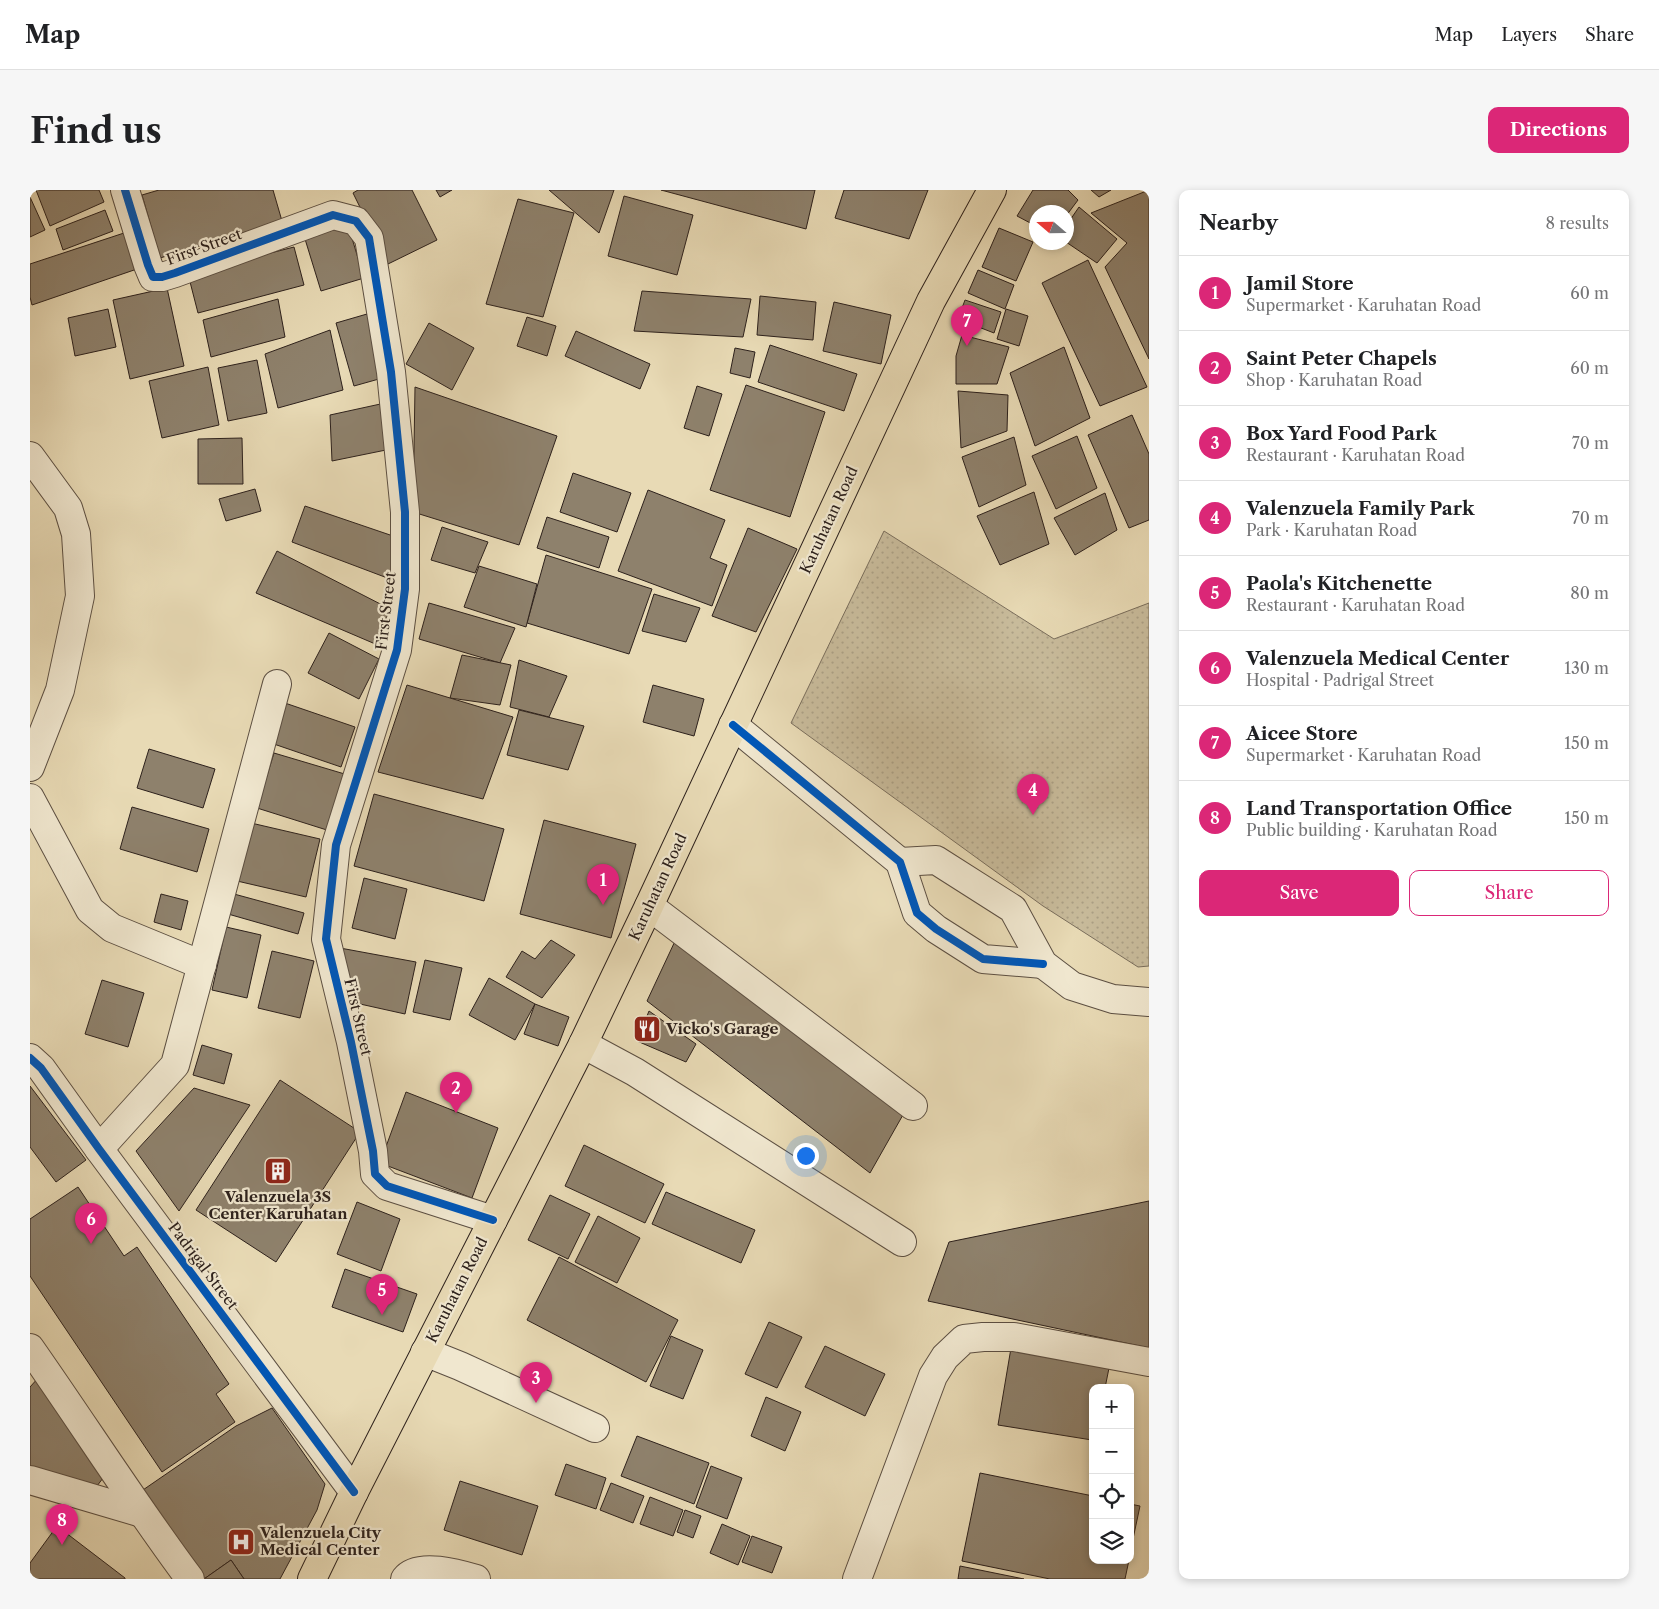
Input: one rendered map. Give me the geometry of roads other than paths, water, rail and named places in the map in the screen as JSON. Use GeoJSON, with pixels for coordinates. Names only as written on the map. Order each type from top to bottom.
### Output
{"type":"FeatureCollection","features":[{"type":"Feature","properties":{"kind":"main road","name":"Karuhatan Road"},"geometry":{"type":"LineString","coordinates":[[312,1579],[354,1492],[583,1044],[931,302],[992,190]]}},
{"type":"Feature","properties":{"kind":"street","name":"First Street"},"geometry":{"type":"LineString","coordinates":[[125,190],[153,277],[175,274],[333,215],[356,221],[369,238],[391,372],[404,502],[405,589],[397,650],[336,845],[326,939],[351,1042],[373,1151],[375,1174],[388,1186],[493,1220]]}},
{"type":"Feature","properties":{"kind":"street"},"geometry":{"type":"LineString","coordinates":[[30,456],[68,508],[76,534],[80,596],[60,690],[30,767]]}},
{"type":"Feature","properties":{"kind":"street"},"geometry":{"type":"LineString","coordinates":[[99,1149],[175,1065],[277,684]]}},
{"type":"Feature","properties":{"kind":"street"},"geometry":{"type":"LineString","coordinates":[[733,725],[900,862],[917,913],[936,929],[983,958],[1043,964]]}},
{"type":"Feature","properties":{"kind":"street"},"geometry":{"type":"LineString","coordinates":[[30,798],[90,910],[112,928],[202,965]]}},
{"type":"Feature","properties":{"kind":"street"},"geometry":{"type":"LineString","coordinates":[[900,862],[936,860],[1013,909],[1043,964],[1072,986],[1113,999],[1149,1002]]}},
{"type":"Feature","properties":{"kind":"street"},"geometry":{"type":"LineString","coordinates":[[649,906],[914,1106]]}},
{"type":"Feature","properties":{"kind":"street"},"geometry":{"type":"LineString","coordinates":[[583,1044],[635,1072],[902,1242]]}},
{"type":"Feature","properties":{"kind":"street","name":"Padrigal Street"},"geometry":{"type":"LineString","coordinates":[[30,1058],[41,1068],[354,1492]]}},
{"type":"Feature","properties":{"kind":"street"},"geometry":{"type":"LineString","coordinates":[[857,1579],[933,1376],[945,1357],[964,1339],[983,1336],[1014,1337],[1149,1362]]}},
{"type":"Feature","properties":{"kind":"street"},"geometry":{"type":"LineString","coordinates":[[30,1348],[79,1417],[142,1513],[190,1579]]}},
{"type":"Feature","properties":{"kind":"street"},"geometry":{"type":"LineString","coordinates":[[425,1352],[460,1366],[595,1428]]}},
{"type":"Feature","properties":{"kind":"street"},"geometry":{"type":"LineString","coordinates":[[30,1480],[142,1513]]}},
{"type":"Feature","properties":{"kind":"street"},"geometry":{"type":"LineString","coordinates":[[405,1579],[408,1575],[435,1570],[476,1579]]}},
{"type":"Feature","properties":{"kind":"place","name":"Aicee Store"},"geometry":{"type":"Point","coordinates":[967,346]}},
{"type":"Feature","properties":{"kind":"place","name":"Valenzuela Family Park"},"geometry":{"type":"Point","coordinates":[1033,815]}},
{"type":"Feature","properties":{"kind":"place","name":"Jamil Store"},"geometry":{"type":"Point","coordinates":[603,905]}},
{"type":"Feature","properties":{"kind":"place","name":"Vicko's Garage"},"geometry":{"type":"Point","coordinates":[647,1029]}},
{"type":"Feature","properties":{"kind":"place","name":"Saint Peter Chapels"},"geometry":{"type":"Point","coordinates":[456,1113]}},
{"type":"Feature","properties":{"kind":"place","name":"Valenzuela 3S Center Karuhatan"},"geometry":{"type":"Point","coordinates":[278,1171]}},
{"type":"Feature","properties":{"kind":"place","name":"Valenzuela Medical Center"},"geometry":{"type":"Point","coordinates":[91,1244]}},
{"type":"Feature","properties":{"kind":"place","name":"Paola's Kitchenette"},"geometry":{"type":"Point","coordinates":[382,1315]}},
{"type":"Feature","properties":{"kind":"place","name":"Box Yard Food Park"},"geometry":{"type":"Point","coordinates":[536,1403]}},
{"type":"Feature","properties":{"kind":"place","name":"Valenzuela City Medical Center"},"geometry":{"type":"Point","coordinates":[241,1542]}},
{"type":"Feature","properties":{"kind":"place","name":"Land Transportation Office"},"geometry":{"type":"Point","coordinates":[62,1545]}}]}
